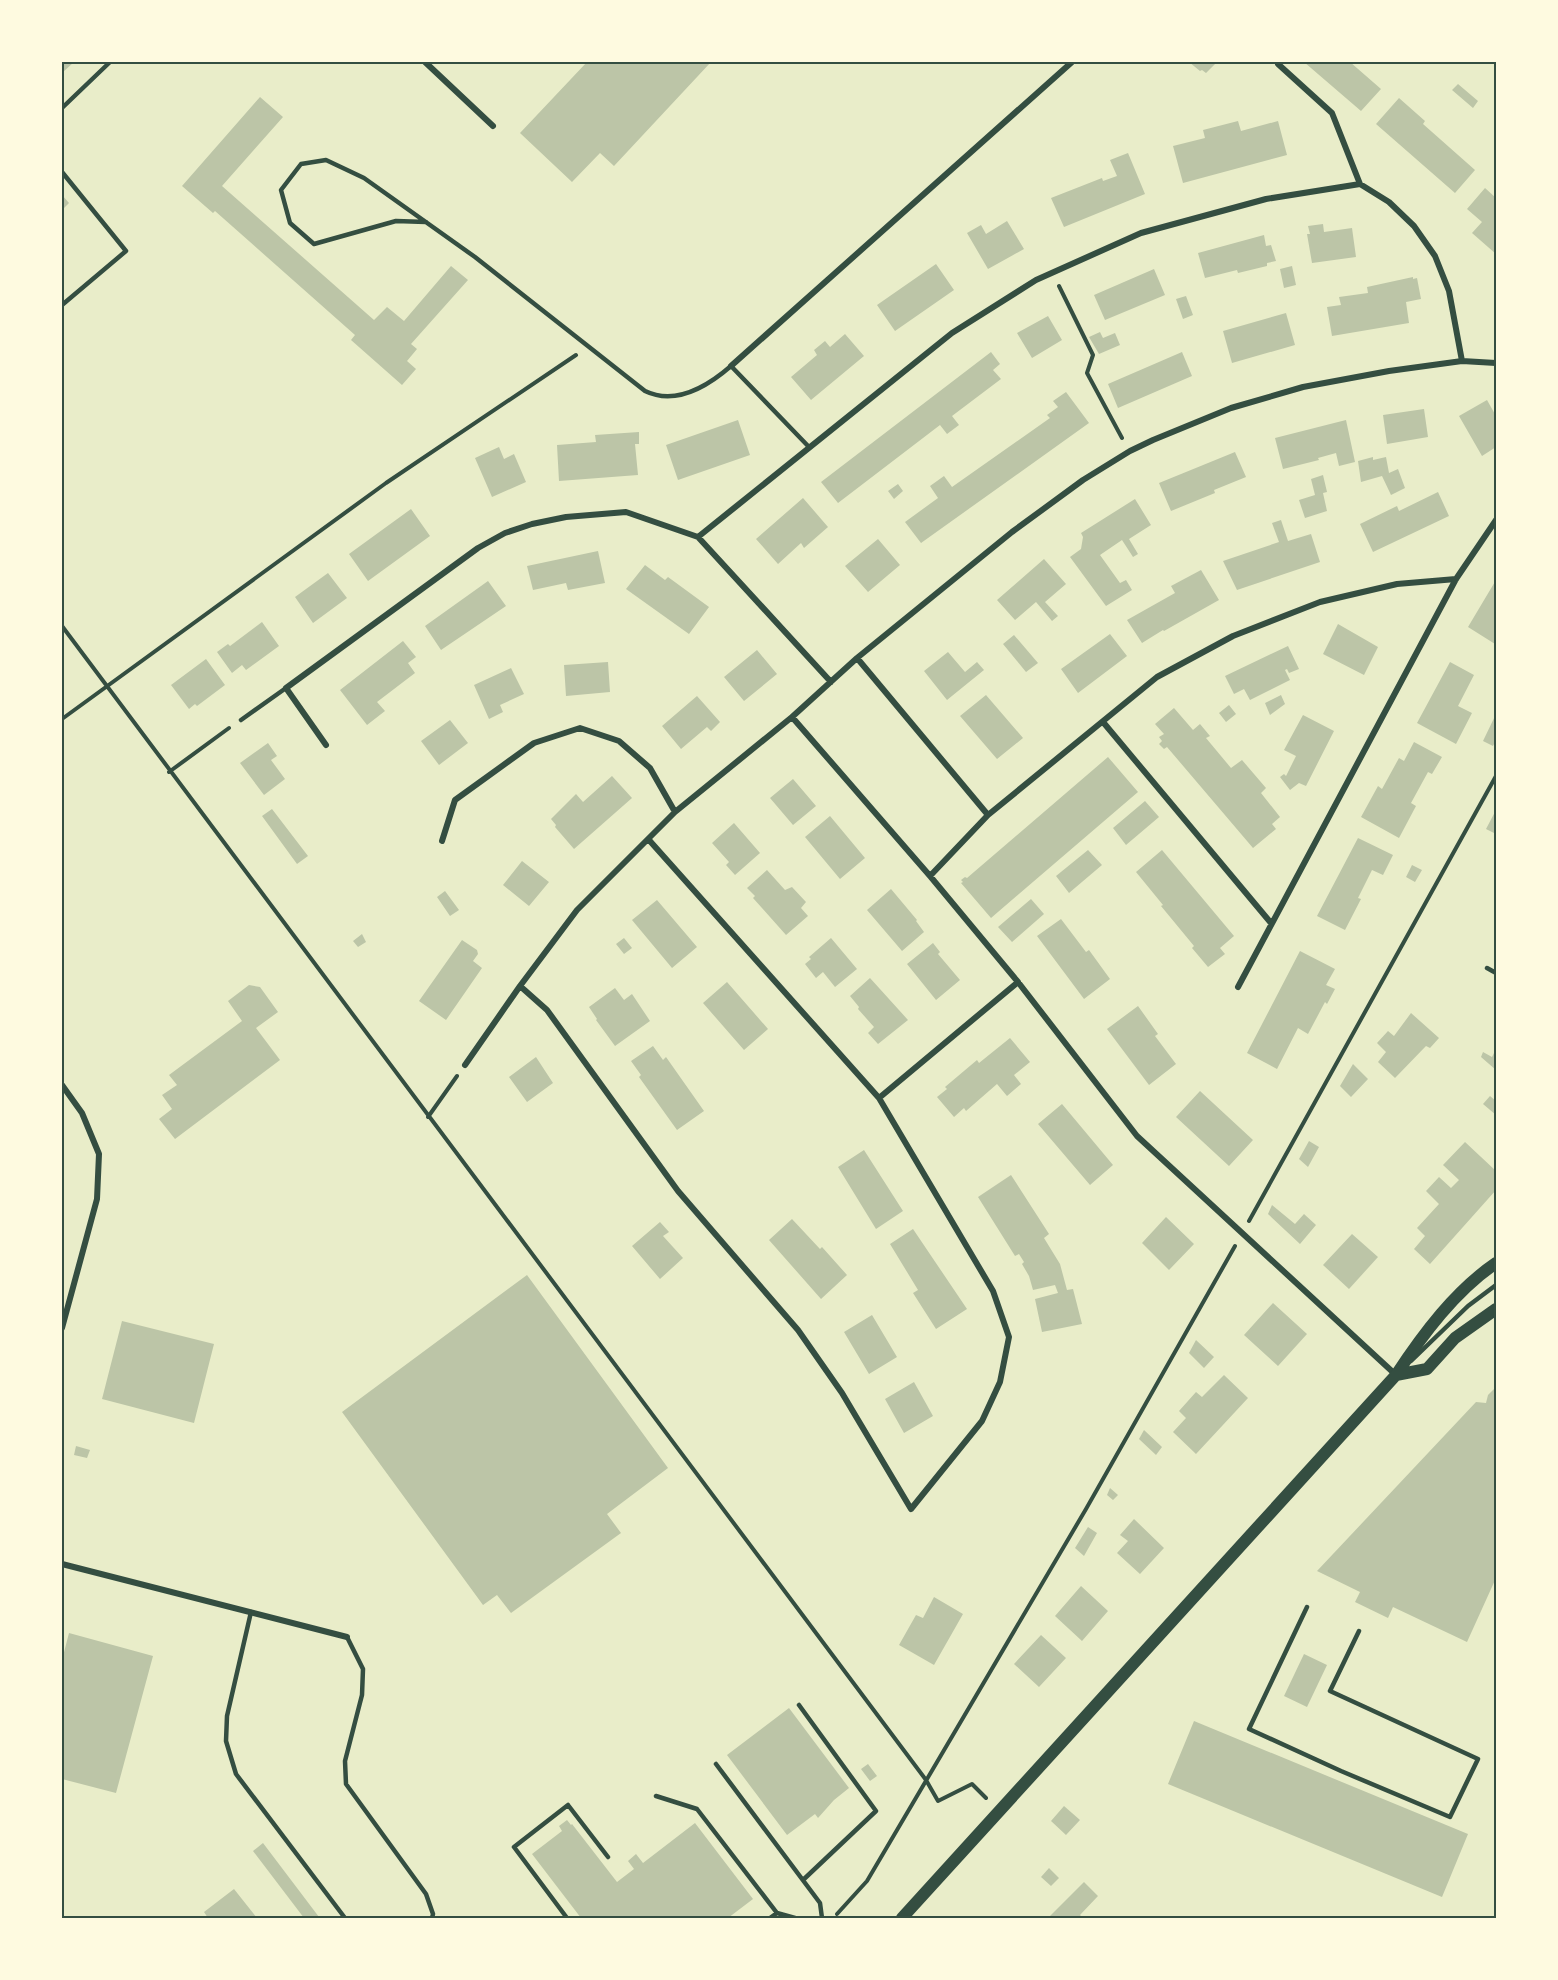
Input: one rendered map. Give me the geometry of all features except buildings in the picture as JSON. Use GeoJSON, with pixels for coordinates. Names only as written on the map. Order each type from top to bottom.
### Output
{"type":"FeatureCollection","features":[{"type":"Feature","properties":{"kind":"main road"},"geometry":{"type":"LineString","coordinates":[[902,1918],[1396,1375],[1420,1339],[1442,1314],[1484,1271],[1497,1263]]}},
{"type":"Feature","properties":{"kind":"main road"},"geometry":{"type":"LineString","coordinates":[[1396,1375],[1427,1369],[1455,1338],[1497,1308]]}},
{"type":"Feature","properties":{"kind":"street"},"geometry":{"type":"LineString","coordinates":[[425,62],[493,126]]}},
{"type":"Feature","properties":{"kind":"street"},"geometry":{"type":"LineString","coordinates":[[731,366],[1072,62]]}},
{"type":"Feature","properties":{"kind":"street"},"geometry":{"type":"LineString","coordinates":[[1278,64],[1332,113],[1360,184],[1389,202],[1414,226],[1435,256],[1449,291],[1462,361]]}},
{"type":"Feature","properties":{"kind":"street"},"geometry":{"type":"LineString","coordinates":[[698,537],[952,333],[1036,280],[1142,233],[1266,199],[1360,184]]}},
{"type":"Feature","properties":{"kind":"street"},"geometry":{"type":"LineString","coordinates":[[465,1065],[577,910],[675,812],[792,717],[856,658],[1012,532],[1083,480],[1130,451],[1231,408],[1303,387],[1389,371],[1462,361],[1497,363]]}},
{"type":"Feature","properties":{"kind":"street"},"geometry":{"type":"LineString","coordinates":[[326,745],[286,688],[478,548],[505,533],[532,524],[566,517],[626,512],[698,537],[831,681]]}},
{"type":"Feature","properties":{"kind":"street"},"geometry":{"type":"LineString","coordinates":[[1238,987],[1456,579],[1497,520]]}},
{"type":"Feature","properties":{"kind":"street"},"geometry":{"type":"LineString","coordinates":[[930,876],[988,815],[1157,677],[1233,636],[1320,602],[1397,584],[1456,579]]}},
{"type":"Feature","properties":{"kind":"street"},"geometry":{"type":"LineString","coordinates":[[856,658],[988,815]]}},
{"type":"Feature","properties":{"kind":"street"},"geometry":{"type":"LineString","coordinates":[[792,717],[930,876],[1018,982],[1137,1136],[1396,1375]]}},
{"type":"Feature","properties":{"kind":"street"},"geometry":{"type":"LineString","coordinates":[[1103,722],[1271,923]]}},
{"type":"Feature","properties":{"kind":"street"},"geometry":{"type":"LineString","coordinates":[[442,841],[455,800],[534,743],[580,728],[619,741],[650,768],[675,812]]}},
{"type":"Feature","properties":{"kind":"street"},"geometry":{"type":"LineString","coordinates":[[520,986],[547,1010],[678,1191],[798,1330],[842,1393],[910,1509],[982,1420],[1000,1382],[1009,1337],[993,1291],[879,1098],[649,840]]}},
{"type":"Feature","properties":{"kind":"street"},"geometry":{"type":"LineString","coordinates":[[879,1098],[1018,982]]}},
{"type":"Feature","properties":{"kind":"street"},"geometry":{"type":"LineString","coordinates":[[62,1084],[82,1113],[99,1154],[97,1199],[62,1328]]}},
{"type":"Feature","properties":{"kind":"street"},"geometry":{"type":"LineString","coordinates":[[62,1564],[347,1637]]}},
{"type":"Feature","properties":{"kind":"lane"},"geometry":{"type":"LineString","coordinates":[[62,108],[110,62]]}},
{"type":"Feature","properties":{"kind":"lane"},"geometry":{"type":"LineString","coordinates":[[426,222],[396,221],[314,244],[290,223],[281,190],[301,164],[326,160],[364,178],[426,222],[475,257],[645,391],[663,397],[682,395],[711,383],[731,366],[809,447]]}},
{"type":"Feature","properties":{"kind":"lane"},"geometry":{"type":"LineString","coordinates":[[62,172],[126,251],[62,305]]}},
{"type":"Feature","properties":{"kind":"lane"},"geometry":{"type":"LineString","coordinates":[[240,720],[286,688]]}},
{"type":"Feature","properties":{"kind":"lane"},"geometry":{"type":"LineString","coordinates":[[1487,968],[1497,974]]}},
{"type":"Feature","properties":{"kind":"lane"},"geometry":{"type":"LineString","coordinates":[[1396,1375],[1468,1306],[1497,1285]]}},
{"type":"Feature","properties":{"kind":"lane"},"geometry":{"type":"LineString","coordinates":[[1307,1607],[1249,1729],[1450,1817],[1478,1759],[1330,1691],[1359,1631]]}},
{"type":"Feature","properties":{"kind":"lane"},"geometry":{"type":"LineString","coordinates":[[251,1612],[227,1716],[226,1741],[231,1762],[236,1774],[345,1918]]}},
{"type":"Feature","properties":{"kind":"lane"},"geometry":{"type":"LineString","coordinates":[[347,1637],[363,1669],[362,1695],[345,1761],[346,1784],[426,1894],[434,1914],[432,1918]]}},
{"type":"Feature","properties":{"kind":"lane"},"geometry":{"type":"LineString","coordinates":[[799,1705],[876,1810],[803,1880]]}},
{"type":"Feature","properties":{"kind":"lane"},"geometry":{"type":"LineString","coordinates":[[716,1764],[820,1903],[822,1918]]}},
{"type":"Feature","properties":{"kind":"lane"},"geometry":{"type":"LineString","coordinates":[[656,1796],[697,1809],[777,1913],[795,1918]]}},
{"type":"Feature","properties":{"kind":"lane"},"geometry":{"type":"LineString","coordinates":[[567,1918],[514,1847],[568,1805],[608,1857]]}},
{"type":"Feature","properties":{"kind":"lane"},"geometry":{"type":"LineString","coordinates":[[770,1918],[777,1913]]}},
{"type":"Feature","properties":{"kind":"path"},"geometry":{"type":"LineString","coordinates":[[1052,272],[1093,355],[1087,373],[1130,451]]}},
{"type":"Feature","properties":{"kind":"path"},"geometry":{"type":"LineString","coordinates":[[62,719],[386,483],[589,346]]}},
{"type":"Feature","properties":{"kind":"path"},"geometry":{"type":"LineString","coordinates":[[62,626],[106,688],[926,1780],[938,1801],[972,1784],[999,1812]]}},
{"type":"Feature","properties":{"kind":"path"},"geometry":{"type":"LineString","coordinates":[[169,772],[240,720]]}},
{"type":"Feature","properties":{"kind":"path"},"geometry":{"type":"LineString","coordinates":[[832,1918],[867,1881],[1086,1509],[1497,776]]}},
{"type":"Feature","properties":{"kind":"path"},"geometry":{"type":"LineString","coordinates":[[428,1117],[465,1065]]}}]}
